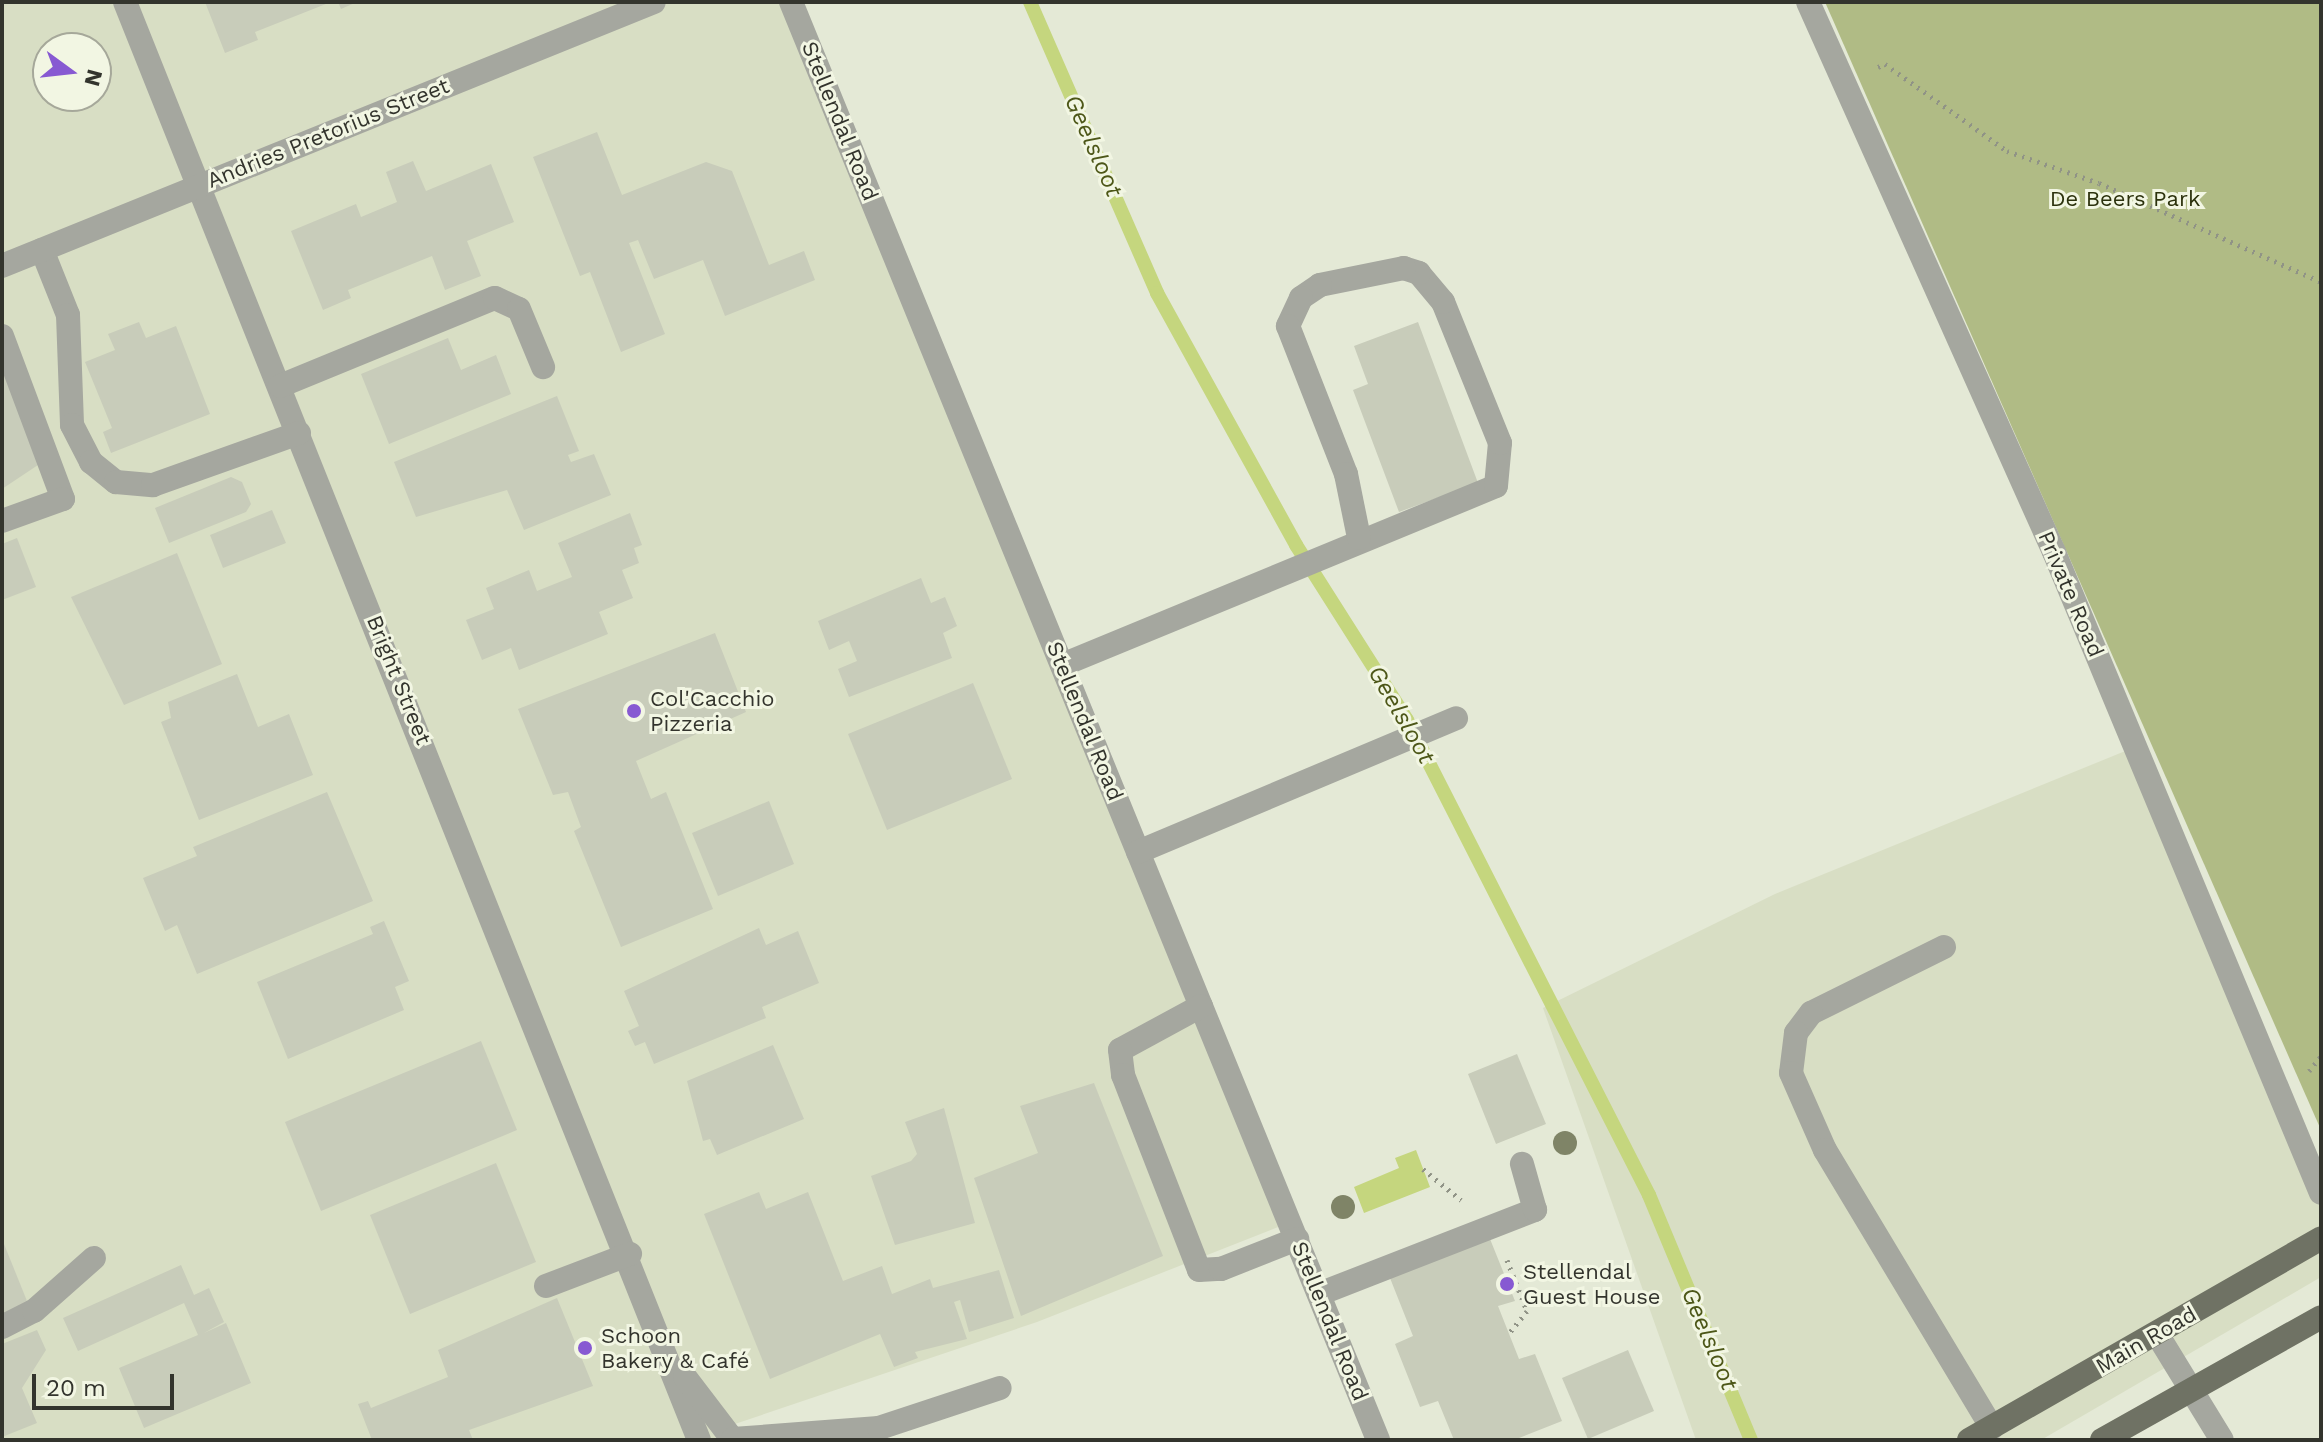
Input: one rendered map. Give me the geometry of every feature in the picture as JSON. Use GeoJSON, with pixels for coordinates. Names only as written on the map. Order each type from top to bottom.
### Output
{"type":"FeatureCollection","features":[{"type":"Feature","properties":{"kind":"main road","name":"Main Road"},"geometry":{"type":"LineString","coordinates":[[1969,1440],[2321,1238]]}},
{"type":"Feature","properties":{"kind":"main road"},"geometry":{"type":"LineString","coordinates":[[2102,1440],[2321,1317]]}},
{"type":"Feature","properties":{"kind":"street","name":"Bright Street"},"geometry":{"type":"LineString","coordinates":[[125,2],[672,1359],[699,1440]]}},
{"type":"Feature","properties":{"kind":"street","name":"Andries Pretorius Street"},"geometry":{"type":"LineString","coordinates":[[2,266],[654,2]]}},
{"type":"Feature","properties":{"kind":"street","name":"Stellendal Road"},"geometry":{"type":"LineString","coordinates":[[791,2],[1378,1440]]}},
{"type":"Feature","properties":{"kind":"street","name":"Private Road"},"geometry":{"type":"LineString","coordinates":[[1808,2],[2054,552],[2321,1193]]}},
{"type":"Feature","properties":{"kind":"street"},"geometry":{"type":"LineString","coordinates":[[42,250],[68,315],[72,425],[91,462],[116,482],[153,485],[299,433]]}},
{"type":"Feature","properties":{"kind":"street"},"geometry":{"type":"LineString","coordinates":[[1062,665],[1359,538],[1486,496],[1501,476],[1500,443],[1443,302],[1419,273],[1404,268],[1320,285],[1301,298],[1288,326],[1346,474],[1359,538]]}},
{"type":"Feature","properties":{"kind":"street"},"geometry":{"type":"LineString","coordinates":[[280,386],[495,298],[519,309],[543,367]]}},
{"type":"Feature","properties":{"kind":"street"},"geometry":{"type":"LineString","coordinates":[[2,336],[63,499],[2,521]]}},
{"type":"Feature","properties":{"kind":"street"},"geometry":{"type":"LineString","coordinates":[[1138,852],[1456,718]]}},
{"type":"Feature","properties":{"kind":"street"},"geometry":{"type":"LineString","coordinates":[[1944,947],[1811,1013],[1796,1033],[1791,1073],[1825,1150],[1992,1428]]}},
{"type":"Feature","properties":{"kind":"street"},"geometry":{"type":"LineString","coordinates":[[1201,1006],[1120,1050],[1123,1075],[1199,1270],[1221,1269],[1297,1239]]}},
{"type":"Feature","properties":{"kind":"street"},"geometry":{"type":"LineString","coordinates":[[1319,1294],[1535,1210],[1522,1164]]}},
{"type":"Feature","properties":{"kind":"street"},"geometry":{"type":"LineString","coordinates":[[546,1286],[630,1254]]}},
{"type":"Feature","properties":{"kind":"street"},"geometry":{"type":"LineString","coordinates":[[2,1327],[34,1311],[94,1258]]}},
{"type":"Feature","properties":{"kind":"street"},"geometry":{"type":"LineString","coordinates":[[2157,1334],[2222,1440]]}},
{"type":"Feature","properties":{"kind":"street","name":"Bright Street"},"geometry":{"type":"LineString","coordinates":[[672,1359],[733,1439]]}},
{"type":"Feature","properties":{"kind":"street"},"geometry":{"type":"LineString","coordinates":[[733,1439],[879,1428],[1000,1388]]}},
{"type":"Feature","properties":{"kind":"path"},"geometry":{"type":"LineString","coordinates":[[1844,83],[1885,64],[2007,151],[2099,183],[2321,282]]}},
{"type":"Feature","properties":{"kind":"shaded area"},"geometry":{"type":"Polygon","coordinates":[[[2,2],[799,2],[1291,1222],[1037,1322],[720,1429],[728,1440],[2,1440],[2,2]]]}},
{"type":"Feature","properties":{"kind":"shaded area"},"geometry":{"type":"Polygon","coordinates":[[[2140,745],[2321,1194],[2321,1277],[2041,1440],[1696,1440],[1543,1008],[1775,894],[2140,745]]]}},
{"type":"Feature","properties":{"kind":"shaded area"},"geometry":{"type":"Polygon","coordinates":[[[1416,1150],[1430,1187],[1364,1213],[1354,1187],[1399,1168],[1395,1158],[1416,1150]]]}},
{"type":"Feature","properties":{"kind":"green space","name":"De Beers Park"},"geometry":{"type":"Polygon","coordinates":[[[1825,2],[2321,2],[2321,1130],[1825,2]]]}},
{"type":"Feature","properties":{"kind":"building"},"geometry":{"type":"Polygon","coordinates":[[[205,2],[331,2],[255,32],[258,40],[225,53],[205,2]]]}},
{"type":"Feature","properties":{"kind":"building"},"geometry":{"type":"Polygon","coordinates":[[[338,2],[357,2],[341,9],[338,2]]]}},
{"type":"Feature","properties":{"kind":"building"},"geometry":{"type":"Polygon","coordinates":[[[597,132],[622,195],[706,162],[732,171],[769,265],[804,251],[815,280],[725,316],[703,260],[654,279],[638,240],[629,243],[665,334],[621,352],[590,272],[580,276],[533,157],[597,132]]]}},
{"type":"Feature","properties":{"kind":"building"},"geometry":{"type":"Polygon","coordinates":[[[413,161],[426,191],[491,164],[514,222],[467,241],[481,276],[445,290],[432,256],[348,290],[351,298],[323,310],[291,231],[356,204],[361,217],[397,202],[386,172],[413,161]]]}},
{"type":"Feature","properties":{"kind":"building"},"geometry":{"type":"Polygon","coordinates":[[[139,322],[146,338],[176,326],[210,414],[111,453],[103,432],[112,428],[85,362],[115,350],[108,334],[139,322]]]}},
{"type":"Feature","properties":{"kind":"building"},"geometry":{"type":"Polygon","coordinates":[[[1418,322],[1478,483],[1399,512],[1353,390],[1368,384],[1354,346],[1418,322]]]}},
{"type":"Feature","properties":{"kind":"building"},"geometry":{"type":"Polygon","coordinates":[[[448,338],[461,370],[496,355],[511,394],[389,444],[361,374],[448,338]]]}},
{"type":"Feature","properties":{"kind":"building"},"geometry":{"type":"Polygon","coordinates":[[[6,374],[41,463],[2,489],[2,375],[6,374]]]}},
{"type":"Feature","properties":{"kind":"building"},"geometry":{"type":"Polygon","coordinates":[[[557,396],[579,451],[568,455],[571,462],[594,454],[611,495],[524,530],[507,490],[416,517],[394,462],[557,396]]]}},
{"type":"Feature","properties":{"kind":"building"},"geometry":{"type":"Polygon","coordinates":[[[231,477],[242,482],[251,504],[246,512],[169,543],[155,508],[231,477]]]}},
{"type":"Feature","properties":{"kind":"building"},"geometry":{"type":"Polygon","coordinates":[[[272,510],[286,543],[223,568],[210,535],[272,510]]]}},
{"type":"Feature","properties":{"kind":"building"},"geometry":{"type":"Polygon","coordinates":[[[630,513],[642,545],[634,548],[639,563],[622,570],[633,598],[599,612],[608,634],[519,670],[511,648],[482,660],[466,620],[494,609],[486,588],[529,570],[537,591],[572,577],[558,543],[630,513]]]}},
{"type":"Feature","properties":{"kind":"building"},"geometry":{"type":"Polygon","coordinates":[[[17,538],[36,587],[2,600],[2,544],[17,538]]]}},
{"type":"Feature","properties":{"kind":"building"},"geometry":{"type":"Polygon","coordinates":[[[177,553],[222,664],[124,705],[71,597],[177,553]]]}},
{"type":"Feature","properties":{"kind":"building"},"geometry":{"type":"Polygon","coordinates":[[[921,578],[931,603],[945,597],[957,626],[943,633],[952,658],[849,697],[838,669],[857,661],[849,641],[829,650],[818,621],[921,578]]]}},
{"type":"Feature","properties":{"kind":"building"},"geometry":{"type":"Polygon","coordinates":[[[715,633],[746,712],[636,761],[651,799],[666,792],[713,909],[621,947],[574,831],[581,827],[568,792],[553,795],[518,709],[715,633]]]}},
{"type":"Feature","properties":{"kind":"building"},"geometry":{"type":"Polygon","coordinates":[[[237,674],[258,727],[289,714],[313,775],[199,820],[161,722],[171,718],[168,702],[237,674]]]}},
{"type":"Feature","properties":{"kind":"building"},"geometry":{"type":"Polygon","coordinates":[[[973,683],[1012,779],[887,830],[848,734],[973,683]]]}},
{"type":"Feature","properties":{"kind":"building"},"geometry":{"type":"Polygon","coordinates":[[[327,792],[373,901],[197,974],[177,925],[165,931],[143,878],[197,856],[193,847],[327,792]]]}},
{"type":"Feature","properties":{"kind":"building"},"geometry":{"type":"Polygon","coordinates":[[[769,801],[794,864],[718,896],[692,833],[769,801]]]}},
{"type":"Feature","properties":{"kind":"building"},"geometry":{"type":"Polygon","coordinates":[[[384,921],[409,981],[395,987],[404,1010],[288,1059],[257,982],[373,934],[370,927],[384,921]]]}},
{"type":"Feature","properties":{"kind":"building"},"geometry":{"type":"Polygon","coordinates":[[[759,928],[766,945],[798,931],[819,983],[762,1007],[766,1018],[654,1064],[645,1042],[635,1046],[628,1031],[639,1026],[624,991],[759,928]]]}},
{"type":"Feature","properties":{"kind":"building"},"geometry":{"type":"Polygon","coordinates":[[[481,1041],[517,1130],[321,1211],[285,1122],[481,1041]]]}},
{"type":"Feature","properties":{"kind":"building"},"geometry":{"type":"Polygon","coordinates":[[[773,1045],[804,1119],[717,1155],[710,1139],[703,1141],[687,1081],[773,1045]]]}},
{"type":"Feature","properties":{"kind":"building"},"geometry":{"type":"Polygon","coordinates":[[[1517,1054],[1546,1124],[1496,1144],[1468,1074],[1517,1054]]]}},
{"type":"Feature","properties":{"kind":"building"},"geometry":{"type":"Polygon","coordinates":[[[1094,1083],[1163,1256],[1021,1316],[974,1178],[1038,1153],[1020,1106],[1094,1083]]]}},
{"type":"Feature","properties":{"kind":"building"},"geometry":{"type":"Polygon","coordinates":[[[944,1108],[975,1223],[895,1245],[871,1176],[911,1161],[917,1154],[905,1122],[944,1108]]]}},
{"type":"Feature","properties":{"kind":"building"},"geometry":{"type":"Polygon","coordinates":[[[496,1163],[536,1262],[410,1314],[370,1215],[496,1163]]]}},
{"type":"Feature","properties":{"kind":"building"},"geometry":{"type":"Polygon","coordinates":[[[759,1192],[766,1209],[808,1192],[843,1281],[882,1266],[892,1294],[930,1279],[933,1288],[999,1270],[1014,1318],[969,1332],[960,1300],[954,1302],[967,1339],[915,1352],[918,1358],[894,1367],[880,1334],[770,1379],[704,1214],[759,1192]]]}},
{"type":"Feature","properties":{"kind":"building","name":"Stellendal Guest House"},"geometry":{"type":"Polygon","coordinates":[[[1488,1234],[1515,1301],[1498,1306],[1519,1359],[1535,1354],[1562,1421],[1514,1440],[1454,1440],[1438,1401],[1420,1407],[1395,1344],[1413,1336],[1388,1273],[1488,1234]]]}},
{"type":"Feature","properties":{"kind":"building"},"geometry":{"type":"Polygon","coordinates":[[[2,1239],[29,1306],[2,1317],[2,1239]]]}},
{"type":"Feature","properties":{"kind":"building"},"geometry":{"type":"Polygon","coordinates":[[[181,1265],[194,1295],[209,1288],[224,1322],[204,1333],[226,1323],[251,1383],[144,1428],[119,1368],[198,1335],[184,1303],[78,1351],[63,1318],[181,1265]]]}},
{"type":"Feature","properties":{"kind":"building"},"geometry":{"type":"Polygon","coordinates":[[[557,1298],[593,1386],[469,1430],[473,1440],[372,1440],[358,1404],[368,1401],[371,1408],[448,1377],[438,1350],[557,1298]]]}},
{"type":"Feature","properties":{"kind":"building"},"geometry":{"type":"Polygon","coordinates":[[[37,1330],[46,1350],[22,1388],[37,1423],[2,1437],[2,1344],[37,1330]]]}},
{"type":"Feature","properties":{"kind":"building"},"geometry":{"type":"Polygon","coordinates":[[[1628,1350],[1654,1411],[1588,1439],[1562,1378],[1628,1350]]]}},
{"type":"Feature","properties":{"kind":"waterway","name":"Geelsloot"},"geometry":{"type":"LineString","coordinates":[[1030,2],[1157,293],[1296,545],[1407,720],[1649,1195],[1751,1440]]}},
{"type":"Feature","properties":{"kind":"place","name":"Col'Cacchio Pizzeria"},"geometry":{"type":"Point","coordinates":[634,711]}},
{"type":"Feature","properties":{"kind":"place","name":"Stellendal Guest House"},"geometry":{"type":"Point","coordinates":[1507,1284]}},
{"type":"Feature","properties":{"kind":"place","name":"Schoon Bakery & Café"},"geometry":{"type":"Point","coordinates":[585,1348]}}]}
